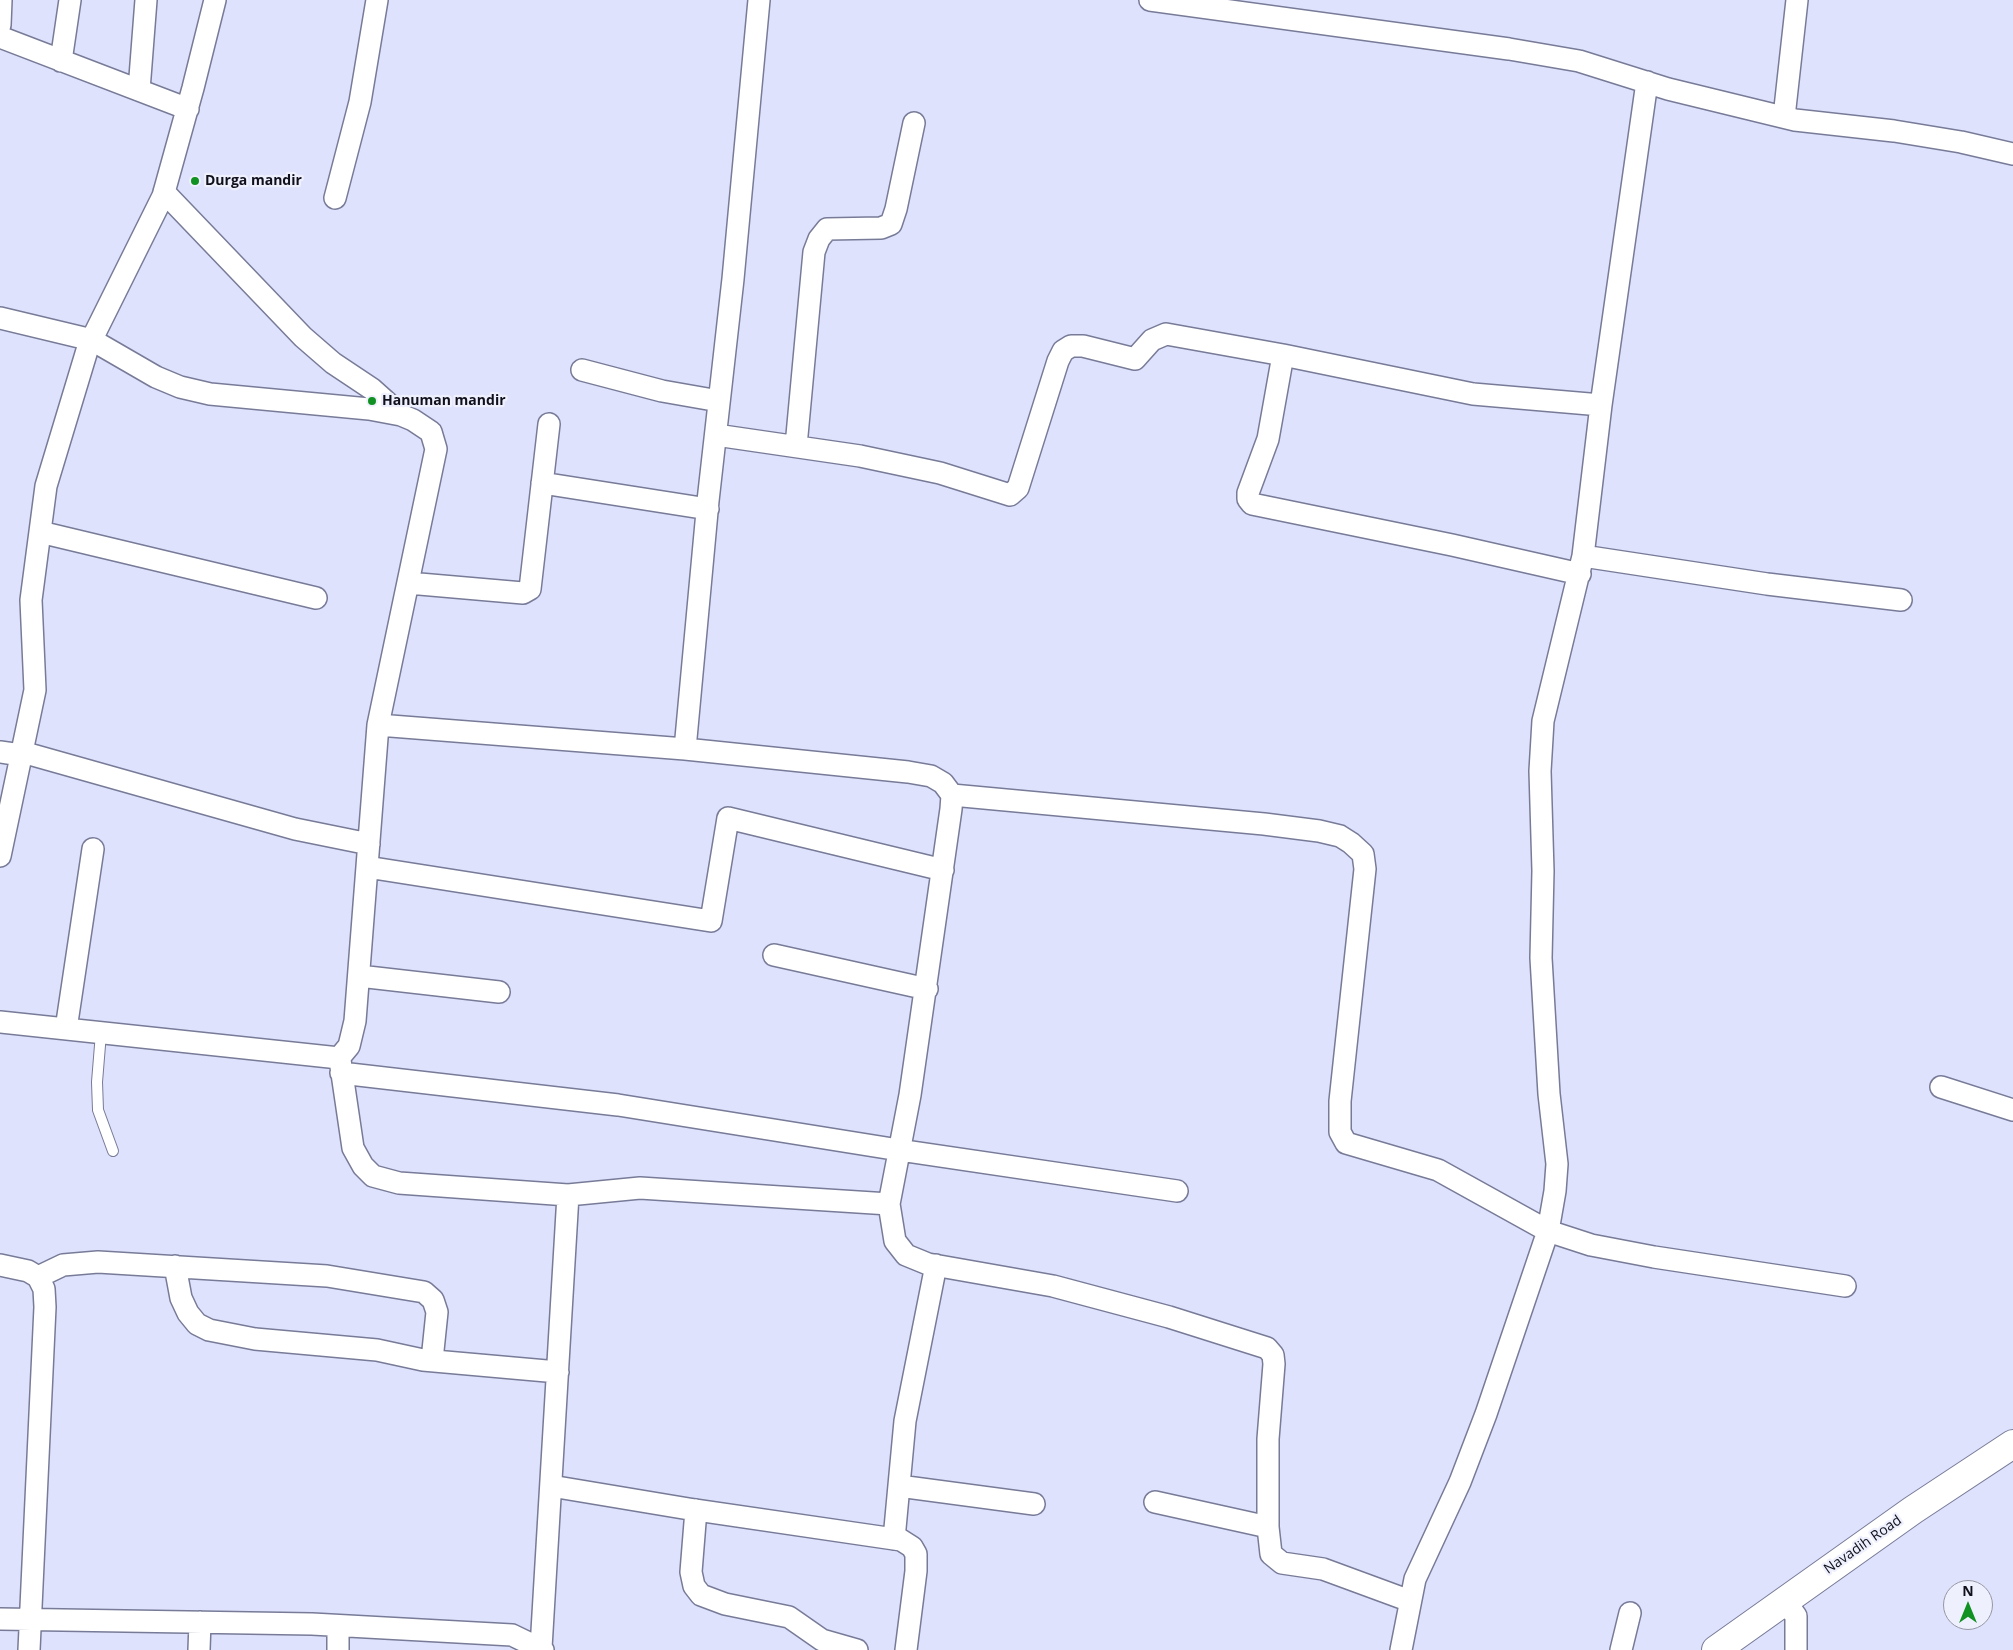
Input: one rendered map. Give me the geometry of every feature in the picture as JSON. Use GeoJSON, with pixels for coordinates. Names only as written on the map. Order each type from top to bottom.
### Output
{"type":"FeatureCollection","features":[{"type":"Feature","properties":{"kind":"main road","name":"Navadih Road"},"geometry":{"type":"LineString","coordinates":[[1716,1650],[1913,1510],[2013,1444]]}},
{"type":"Feature","properties":{"kind":"street"},"geometry":{"type":"LineString","coordinates":[[0,25],[1,0]]}},
{"type":"Feature","properties":{"kind":"street"},"geometry":{"type":"LineString","coordinates":[[60,61],[70,0]]}},
{"type":"Feature","properties":{"kind":"street"},"geometry":{"type":"LineString","coordinates":[[138,90],[146,0]]}},
{"type":"Feature","properties":{"kind":"street"},"geometry":{"type":"LineString","coordinates":[[0,856],[4,814],[22,754],[35,690],[31,600],[46,486],[88,347],[164,192],[188,109],[215,0]]}},
{"type":"Feature","properties":{"kind":"street"},"geometry":{"type":"LineString","coordinates":[[334,198],[360,102],[377,0]]}},
{"type":"Feature","properties":{"kind":"street"},"geometry":{"type":"LineString","coordinates":[[685,749],[759,0]]}},
{"type":"Feature","properties":{"kind":"street"},"geometry":{"type":"LineString","coordinates":[[1150,0],[1509,49],[1579,61],[1692,96],[1784,117],[1824,124],[1903,132],[2013,154]]}},
{"type":"Feature","properties":{"kind":"street"},"geometry":{"type":"LineString","coordinates":[[1784,117],[1798,0]]}},
{"type":"Feature","properties":{"kind":"street"},"geometry":{"type":"LineString","coordinates":[[0,37],[188,109]]}},
{"type":"Feature","properties":{"kind":"street"},"geometry":{"type":"LineString","coordinates":[[1400,1650],[1415,1579],[1460,1482],[1486,1414],[1548,1231],[1556,1191],[1557,1164],[1549,1094],[1542,973],[1543,872],[1540,771],[1543,722],[1552,678],[1582,565],[1601,405],[1647,82]]}},
{"type":"Feature","properties":{"kind":"street"},"geometry":{"type":"LineString","coordinates":[[796,446],[814,252],[818,239],[827,229],[881,228],[891,224],[896,209],[914,124]]}},
{"type":"Feature","properties":{"kind":"street"},"geometry":{"type":"LineString","coordinates":[[164,192],[303,337],[333,363],[372,389],[401,415]]}},
{"type":"Feature","properties":{"kind":"street"},"geometry":{"type":"LineString","coordinates":[[0,318],[92,340],[156,377],[180,387],[218,395],[369,409],[401,415],[413,420],[431,432],[436,449],[378,725],[355,1021],[349,1046],[340,1065],[354,1148],[364,1166],[373,1176],[399,1183],[568,1195],[640,1188],[889,1204]]}},
{"type":"Feature","properties":{"kind":"street"},"geometry":{"type":"LineString","coordinates":[[716,435],[860,456],[940,473],[1010,495],[1018,488],[1058,361],[1063,351],[1071,346],[1082,346],[1135,359],[1152,340],[1166,334],[1283,355],[1473,394],[1601,405]]}},
{"type":"Feature","properties":{"kind":"street"},"geometry":{"type":"LineString","coordinates":[[1283,355],[1268,439],[1248,493],[1248,499],[1252,504],[1452,545],[1582,565],[1901,600]]}},
{"type":"Feature","properties":{"kind":"street"},"geometry":{"type":"LineString","coordinates":[[582,370],[662,391],[720,401]]}},
{"type":"Feature","properties":{"kind":"street"},"geometry":{"type":"LineString","coordinates":[[408,583],[527,592],[531,585],[549,424]]}},
{"type":"Feature","properties":{"kind":"street"},"geometry":{"type":"LineString","coordinates":[[542,483],[708,509]]}},
{"type":"Feature","properties":{"kind":"street"},"geometry":{"type":"LineString","coordinates":[[40,532],[316,598]]}},
{"type":"Feature","properties":{"kind":"street"},"geometry":{"type":"LineString","coordinates":[[378,725],[685,749],[908,772],[931,776],[943,783],[952,795],[927,989],[889,1204],[895,1242],[906,1255],[936,1265],[1053,1286],[1169,1317],[1267,1348],[1273,1355],[1274,1364],[1269,1413],[1268,1527],[1271,1554],[1275,1560],[1282,1563],[1324,1569],[1410,1600]]}},
{"type":"Feature","properties":{"kind":"street"},"geometry":{"type":"LineString","coordinates":[[0,752],[22,754],[295,829],[369,844]]}},
{"type":"Feature","properties":{"kind":"street"},"geometry":{"type":"LineString","coordinates":[[952,795],[1264,824],[1319,831],[1340,836],[1363,854],[1365,869],[1340,1101],[1340,1132],[1346,1143],[1438,1170],[1548,1231],[1618,1251],[1845,1286]]}},
{"type":"Feature","properties":{"kind":"street"},"geometry":{"type":"LineString","coordinates":[[367,867],[711,921],[728,818],[942,870]]}},
{"type":"Feature","properties":{"kind":"street"},"geometry":{"type":"LineString","coordinates":[[66,1029],[93,849]]}},
{"type":"Feature","properties":{"kind":"street"},"geometry":{"type":"LineString","coordinates":[[774,955],[927,989]]}},
{"type":"Feature","properties":{"kind":"street"},"geometry":{"type":"LineString","coordinates":[[359,976],[499,992]]}},
{"type":"Feature","properties":{"kind":"street"},"geometry":{"type":"LineString","coordinates":[[0,1022],[101,1033],[340,1065],[618,1105],[899,1150],[1177,1191]]}},
{"type":"Feature","properties":{"kind":"street"},"geometry":{"type":"LineString","coordinates":[[1941,1087],[2013,1110]]}},
{"type":"Feature","properties":{"kind":"street"},"geometry":{"type":"LineString","coordinates":[[0,1619],[29,1618],[338,1626],[512,1635],[542,1649],[568,1195]]}},
{"type":"Feature","properties":{"kind":"street"},"geometry":{"type":"LineString","coordinates":[[38,1277],[63,1266],[79,1262],[328,1276],[424,1292],[433,1300],[437,1312],[432,1360]]}},
{"type":"Feature","properties":{"kind":"street"},"geometry":{"type":"LineString","coordinates":[[0,1265],[28,1271],[38,1277],[44,1290],[45,1307],[29,1650]]}},
{"type":"Feature","properties":{"kind":"street"},"geometry":{"type":"LineString","coordinates":[[894,1538],[905,1421],[936,1265]]}},
{"type":"Feature","properties":{"kind":"street"},"geometry":{"type":"LineString","coordinates":[[175,1266],[181,1298],[188,1313],[197,1324],[230,1336],[377,1350],[432,1360],[558,1372]]}},
{"type":"Feature","properties":{"kind":"street"},"geometry":{"type":"LineString","coordinates":[[551,1486],[696,1510],[901,1540],[912,1547],[916,1554],[916,1571],[906,1650]]}},
{"type":"Feature","properties":{"kind":"street"},"geometry":{"type":"LineString","coordinates":[[899,1486],[1034,1504]]}},
{"type":"Feature","properties":{"kind":"street"},"geometry":{"type":"LineString","coordinates":[[1155,1502],[1268,1527]]}},
{"type":"Feature","properties":{"kind":"street"},"geometry":{"type":"LineString","coordinates":[[696,1510],[690,1572],[694,1586],[701,1595],[725,1604],[789,1617],[822,1640],[857,1650]]}},
{"type":"Feature","properties":{"kind":"street"},"geometry":{"type":"LineString","coordinates":[[1785,1600],[1796,1616],[1796,1650]]}},
{"type":"Feature","properties":{"kind":"street"},"geometry":{"type":"LineString","coordinates":[[1621,1650],[1630,1613]]}},
{"type":"Feature","properties":{"kind":"street"},"geometry":{"type":"LineString","coordinates":[[199,1650],[200,1622]]}},
{"type":"Feature","properties":{"kind":"street"},"geometry":{"type":"LineString","coordinates":[[338,1626],[338,1650]]}},
{"type":"Feature","properties":{"kind":"lane"},"geometry":{"type":"LineString","coordinates":[[101,1033],[97,1082],[98,1110],[113,1151]]}},
{"type":"Feature","properties":{"kind":"place","name":"Durga mandir"},"geometry":{"type":"Point","coordinates":[195,181]}},
{"type":"Feature","properties":{"kind":"place","name":"Hanuman mandir"},"geometry":{"type":"Point","coordinates":[372,401]}}]}
